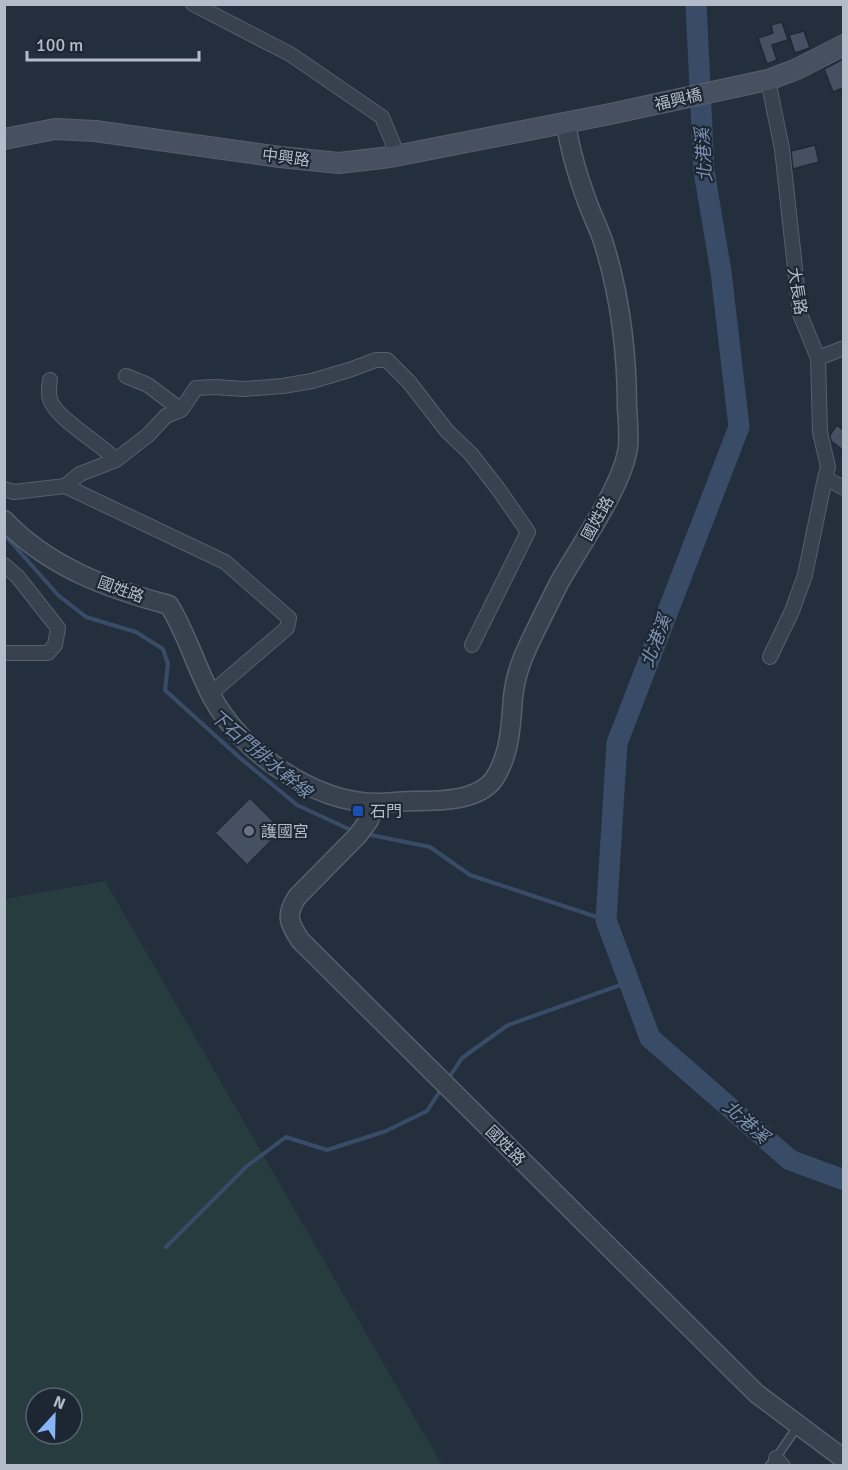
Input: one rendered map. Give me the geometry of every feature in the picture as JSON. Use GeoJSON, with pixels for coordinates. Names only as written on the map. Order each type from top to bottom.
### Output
{"type":"FeatureCollection","features":[{"type":"Feature","properties":{"kind":"main road"},"geometry":{"type":"LineString","coordinates":[[768,80],[797,69],[843,45]]}},
{"type":"Feature","properties":{"kind":"main road","name":"福興橋"},"geometry":{"type":"LineString","coordinates":[[566,123],[768,80]]}},
{"type":"Feature","properties":{"kind":"main road","name":"中興路"},"geometry":{"type":"LineString","coordinates":[[4,139],[55,129],[95,131],[339,163],[390,157],[566,123]]}},
{"type":"Feature","properties":{"kind":"street"},"geometry":{"type":"LineString","coordinates":[[193,4],[290,54],[382,117],[394,146],[390,157]]}},
{"type":"Feature","properties":{"kind":"street","name":"大長路"},"geometry":{"type":"LineString","coordinates":[[768,80],[782,149],[800,314],[818,358],[820,432],[828,466],[805,575],[770,657]]}},
{"type":"Feature","properties":{"kind":"street","name":"國姓路"},"geometry":{"type":"LineString","coordinates":[[4,520],[20,537],[76,573],[133,596],[169,605],[179,621],[218,708],[244,741],[313,789],[344,798],[374,803],[461,797],[482,790],[492,782],[502,763],[523,655],[559,584],[601,512],[623,467],[628,448],[627,387],[616,286],[602,237],[570,153],[566,123]]}},
{"type":"Feature","properties":{"kind":"street"},"geometry":{"type":"LineString","coordinates":[[818,358],[843,348]]}},
{"type":"Feature","properties":{"kind":"street"},"geometry":{"type":"LineString","coordinates":[[4,489],[14,492],[64,486],[80,474],[116,460],[148,435],[166,416],[182,410],[196,388],[283,386],[312,381],[376,360],[387,360],[394,365],[447,431],[471,454],[528,532],[472,645]]}},
{"type":"Feature","properties":{"kind":"street"},"geometry":{"type":"LineString","coordinates":[[126,376],[148,385],[182,410]]}},
{"type":"Feature","properties":{"kind":"street"},"geometry":{"type":"LineString","coordinates":[[50,380],[50,399],[54,409],[76,428],[102,445],[116,460]]}},
{"type":"Feature","properties":{"kind":"street"},"geometry":{"type":"LineString","coordinates":[[825,478],[843,488]]}},
{"type":"Feature","properties":{"kind":"street"},"geometry":{"type":"LineString","coordinates":[[64,486],[225,562],[289,618],[287,628],[210,694]]}},
{"type":"Feature","properties":{"kind":"street"},"geometry":{"type":"LineString","coordinates":[[4,565],[17,576],[58,628],[55,645],[48,653],[4,653]]}},
{"type":"Feature","properties":{"kind":"street","name":"國姓路"},"geometry":{"type":"LineString","coordinates":[[374,803],[369,820],[358,835],[297,897],[291,907],[289,922],[300,940],[716,1355],[757,1394],[843,1459]]}},
{"type":"Feature","properties":{"kind":"lane"},"geometry":{"type":"LineString","coordinates":[[776,1463],[799,1425]]}},
{"type":"Feature","properties":{"kind":"green space"},"geometry":{"type":"Polygon","coordinates":[[[105,881],[442,1465],[5,1465],[5,899],[105,881]]]}},
{"type":"Feature","properties":{"kind":"building"},"geometry":{"type":"Polygon","coordinates":[[[782,22],[788,40],[772,45],[777,60],[767,64],[758,38],[773,33],[771,25],[782,22]]]}},
{"type":"Feature","properties":{"kind":"building"},"geometry":{"type":"Polygon","coordinates":[[[804,31],[810,48],[795,53],[789,35],[804,31]]]}},
{"type":"Feature","properties":{"kind":"building"},"geometry":{"type":"Polygon","coordinates":[[[843,59],[843,88],[833,92],[824,69],[843,59]]]}},
{"type":"Feature","properties":{"kind":"building"},"geometry":{"type":"Polygon","coordinates":[[[815,145],[819,162],[793,169],[791,151],[815,145]]]}},
{"type":"Feature","properties":{"kind":"building"},"geometry":{"type":"Polygon","coordinates":[[[837,425],[843,430],[843,450],[831,441],[830,435],[837,425]]]}},
{"type":"Feature","properties":{"kind":"building","name":"護國宮"},"geometry":{"type":"Polygon","coordinates":[[[250,798],[282,830],[247,865],[215,833],[250,798]]]}},
{"type":"Feature","properties":{"kind":"waterway","name":"北港溪"},"geometry":{"type":"LineString","coordinates":[[696,4],[704,171],[721,272],[739,427],[617,743],[606,920],[650,1038],[790,1160],[844,1180]]}},
{"type":"Feature","properties":{"kind":"waterway","name":"下石門排水幹線"},"geometry":{"type":"LineString","coordinates":[[4,534],[58,595],[86,617],[136,632],[163,649],[168,664],[165,690],[239,757],[297,805],[353,831]]}},
{"type":"Feature","properties":{"kind":"waterway","name":"下石門排水幹線"},"geometry":{"type":"LineString","coordinates":[[366,834],[430,847],[470,875],[606,920]]}},
{"type":"Feature","properties":{"kind":"waterway"},"geometry":{"type":"LineString","coordinates":[[448,1079],[462,1058],[508,1025],[629,982]]}},
{"type":"Feature","properties":{"kind":"waterway"},"geometry":{"type":"LineString","coordinates":[[166,1247],[247,1166],[286,1137],[327,1150],[386,1131],[427,1111],[442,1088]]}},
{"type":"Feature","properties":{"kind":"place","name":"石門"},"geometry":{"type":"Point","coordinates":[358,811]}},
{"type":"Feature","properties":{"kind":"place","name":"護國宮"},"geometry":{"type":"Point","coordinates":[249,831]}}]}
